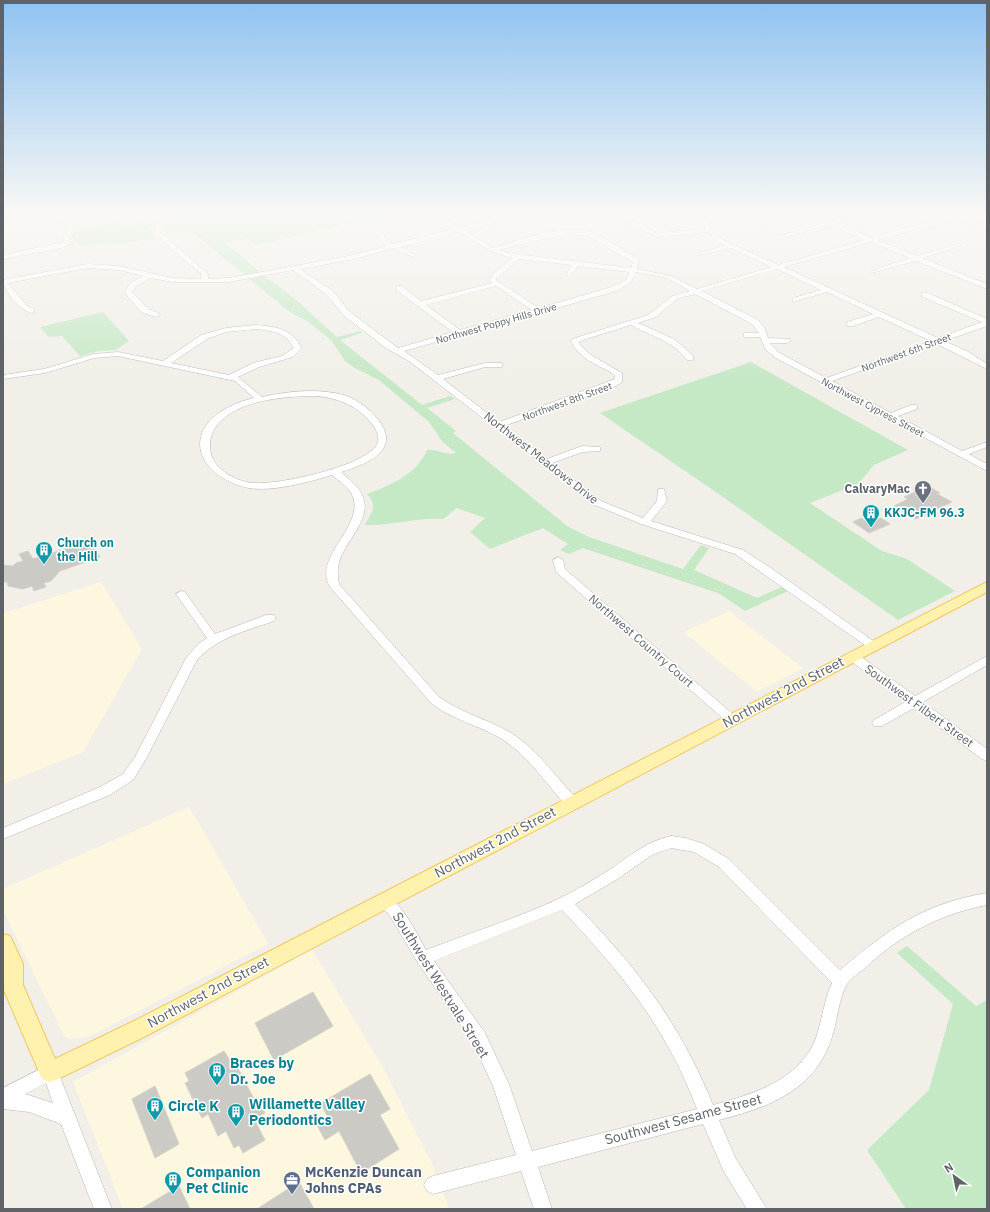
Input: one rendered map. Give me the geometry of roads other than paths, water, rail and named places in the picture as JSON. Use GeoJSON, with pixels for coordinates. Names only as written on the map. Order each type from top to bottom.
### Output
{"type":"FeatureCollection","features":[{"type":"Feature","properties":{"kind":"main road","name":"Northwest 2nd Street"},"geometry":{"type":"LineString","coordinates":[[50,1072],[132,1032],[987,586]]}},
{"type":"Feature","properties":{"kind":"main road"},"geometry":{"type":"LineString","coordinates":[[3,942],[13,964],[8,980],[50,1072]]}},
{"type":"Feature","properties":{"kind":"street"},"geometry":{"type":"LineString","coordinates":[[31,311],[24,308],[3,282],[62,270]]}},
{"type":"Feature","properties":{"kind":"street"},"geometry":{"type":"LineString","coordinates":[[125,270],[173,280],[204,281],[248,277],[286,270]]}},
{"type":"Feature","properties":{"kind":"street"},"geometry":{"type":"LineString","coordinates":[[201,270],[206,275],[204,281]]}},
{"type":"Feature","properties":{"kind":"street","name":"Northwest Meadows Drive"},"geometry":{"type":"LineString","coordinates":[[296,270],[330,294],[347,314],[397,351],[412,359],[438,378],[598,503],[645,522],[739,552],[773,574],[873,645]]}},
{"type":"Feature","properties":{"kind":"street"},"geometry":{"type":"LineString","coordinates":[[502,270],[493,277],[493,281],[539,311]]}},
{"type":"Feature","properties":{"kind":"street"},"geometry":{"type":"LineString","coordinates":[[569,275],[572,270]]}},
{"type":"Feature","properties":{"kind":"street","name":"Northwest Cypress Street"},"geometry":{"type":"LineString","coordinates":[[630,270],[670,277],[755,322],[761,326],[771,350],[779,356],[987,468]]}},
{"type":"Feature","properties":{"kind":"street","name":"Northwest Poppy Hills Drive"},"geometry":{"type":"LineString","coordinates":[[397,351],[539,311],[624,285],[629,281],[634,270]]}},
{"type":"Feature","properties":{"kind":"street","name":"Northwest 8th Street"},"geometry":{"type":"LineString","coordinates":[[499,425],[540,411],[561,401],[613,384],[619,380],[619,375],[616,371],[588,357],[576,345],[575,341],[592,334],[632,323],[660,313],[669,302],[675,298],[769,270]]}},
{"type":"Feature","properties":{"kind":"street"},"geometry":{"type":"LineString","coordinates":[[784,270],[964,353],[987,367]]}},
{"type":"Feature","properties":{"kind":"street"},"geometry":{"type":"LineString","coordinates":[[873,272],[880,270]]}},
{"type":"Feature","properties":{"kind":"street"},"geometry":{"type":"LineString","coordinates":[[944,270],[987,287]]}},
{"type":"Feature","properties":{"kind":"street"},"geometry":{"type":"LineString","coordinates":[[149,276],[133,284],[129,288],[128,292],[145,311],[156,315]]}},
{"type":"Feature","properties":{"kind":"street"},"geometry":{"type":"LineString","coordinates":[[420,304],[497,284]]}},
{"type":"Feature","properties":{"kind":"street"},"geometry":{"type":"LineString","coordinates":[[399,288],[460,333]]}},
{"type":"Feature","properties":{"kind":"street"},"geometry":{"type":"LineString","coordinates":[[796,300],[828,290]]}},
{"type":"Feature","properties":{"kind":"street"},"geometry":{"type":"LineString","coordinates":[[925,295],[987,323]]}},
{"type":"Feature","properties":{"kind":"street"},"geometry":{"type":"LineString","coordinates":[[850,324],[880,314]]}},
{"type":"Feature","properties":{"kind":"street"},"geometry":{"type":"LineString","coordinates":[[632,323],[649,332],[672,341],[684,350],[690,358]]}},
{"type":"Feature","properties":{"kind":"street","name":"Northwest 6th Street"},"geometry":{"type":"LineString","coordinates":[[826,381],[987,323]]}},
{"type":"Feature","properties":{"kind":"street"},"geometry":{"type":"LineString","coordinates":[[166,362],[202,337],[231,328],[256,327],[274,330],[284,333],[297,344],[298,348],[296,352],[255,365],[231,377]]}},
{"type":"Feature","properties":{"kind":"street"},"geometry":{"type":"LineString","coordinates":[[747,335],[787,341]]}},
{"type":"Feature","properties":{"kind":"street"},"geometry":{"type":"LineString","coordinates":[[3,378],[45,372],[78,360],[105,354],[128,354],[231,377],[243,382],[261,400]]}},
{"type":"Feature","properties":{"kind":"street"},"geometry":{"type":"LineString","coordinates":[[438,378],[485,365],[499,365]]}},
{"type":"Feature","properties":{"kind":"street"},"geometry":{"type":"LineString","coordinates":[[318,393],[338,396],[351,400],[361,406],[382,430],[384,439],[381,448],[365,460],[334,471],[280,485],[254,486],[235,481],[214,468],[209,461],[205,449],[209,427],[224,414],[237,407],[291,394],[318,393]]}},
{"type":"Feature","properties":{"kind":"street"},"geometry":{"type":"LineString","coordinates":[[891,416],[914,406]]}},
{"type":"Feature","properties":{"kind":"street"},"geometry":{"type":"LineString","coordinates":[[962,454],[986,444]]}},
{"type":"Feature","properties":{"kind":"street"},"geometry":{"type":"LineString","coordinates":[[546,462],[582,450],[596,449]]}},
{"type":"Feature","properties":{"kind":"street"},"geometry":{"type":"LineString","coordinates":[[334,471],[354,491],[360,506],[358,515],[336,558],[332,576],[334,585],[435,700],[454,713],[488,727],[515,743],[571,802]]}},
{"type":"Feature","properties":{"kind":"street"},"geometry":{"type":"LineString","coordinates":[[645,522],[662,501],[661,491]]}},
{"type":"Feature","properties":{"kind":"street","name":"Northwest Country Court"},"geometry":{"type":"LineString","coordinates":[[558,560],[560,570],[731,719]]}},
{"type":"Feature","properties":{"kind":"street"},"geometry":{"type":"LineString","coordinates":[[181,594],[213,639]]}},
{"type":"Feature","properties":{"kind":"street"},"geometry":{"type":"LineString","coordinates":[[3,834],[105,791],[128,777],[140,759],[192,658],[202,647],[213,639],[270,618]]}},
{"type":"Feature","properties":{"kind":"street","name":"Southwest Filbert Street"},"geometry":{"type":"LineString","coordinates":[[852,656],[987,756]]}},
{"type":"Feature","properties":{"kind":"street"},"geometry":{"type":"LineString","coordinates":[[878,723],[987,660]]}},
{"type":"Feature","properties":{"kind":"street"},"geometry":{"type":"LineString","coordinates":[[423,958],[564,903],[610,877],[656,847],[670,842],[696,847],[710,852],[724,863],[841,981],[867,956],[925,918],[953,907],[987,899]]}},
{"type":"Feature","properties":{"kind":"street","name":"Southwest Westvale Street"},"geometry":{"type":"LineString","coordinates":[[383,901],[394,909],[423,958],[479,1038],[501,1084],[543,1209]]}},
{"type":"Feature","properties":{"kind":"street"},"geometry":{"type":"LineString","coordinates":[[564,903],[624,968],[653,1006],[678,1047],[723,1151],[739,1182],[758,1209]]}},
{"type":"Feature","properties":{"kind":"street","name":"Southwest Sesame Street"},"geometry":{"type":"LineString","coordinates":[[433,1185],[748,1104],[780,1090],[796,1080],[810,1065],[824,1041],[841,981]]}},
{"type":"Feature","properties":{"kind":"street"},"geometry":{"type":"LineString","coordinates":[[50,1072],[103,1209]]}},
{"type":"Feature","properties":{"kind":"street","name":"Northwest 2nd Street"},"geometry":{"type":"LineString","coordinates":[[3,1096],[50,1072]]}},
{"type":"Feature","properties":{"kind":"street"},"geometry":{"type":"LineString","coordinates":[[3,1101],[19,1100],[34,1103],[68,1118]]}},
{"type":"Feature","properties":{"kind":"place","name":"CalvaryMac"},"geometry":{"type":"Point","coordinates":[923,504]}},
{"type":"Feature","properties":{"kind":"place","name":"KKJC-FM 96.3"},"geometry":{"type":"Point","coordinates":[871,528]}},
{"type":"Feature","properties":{"kind":"place","name":"Church on the Hill"},"geometry":{"type":"Point","coordinates":[44,565]}},
{"type":"Feature","properties":{"kind":"place","name":"Braces by Dr. Joe"},"geometry":{"type":"Point","coordinates":[217,1086]}},
{"type":"Feature","properties":{"kind":"place","name":"Circle K"},"geometry":{"type":"Point","coordinates":[155,1121]}},
{"type":"Feature","properties":{"kind":"place","name":"Willamette Valley Periodontics"},"geometry":{"type":"Point","coordinates":[236,1127]}},
{"type":"Feature","properties":{"kind":"place","name":"Companion Pet Clinic"},"geometry":{"type":"Point","coordinates":[173,1195]}},
{"type":"Feature","properties":{"kind":"place","name":"McKenzie Duncan Johns CPAs"},"geometry":{"type":"Point","coordinates":[292,1195]}}]}
